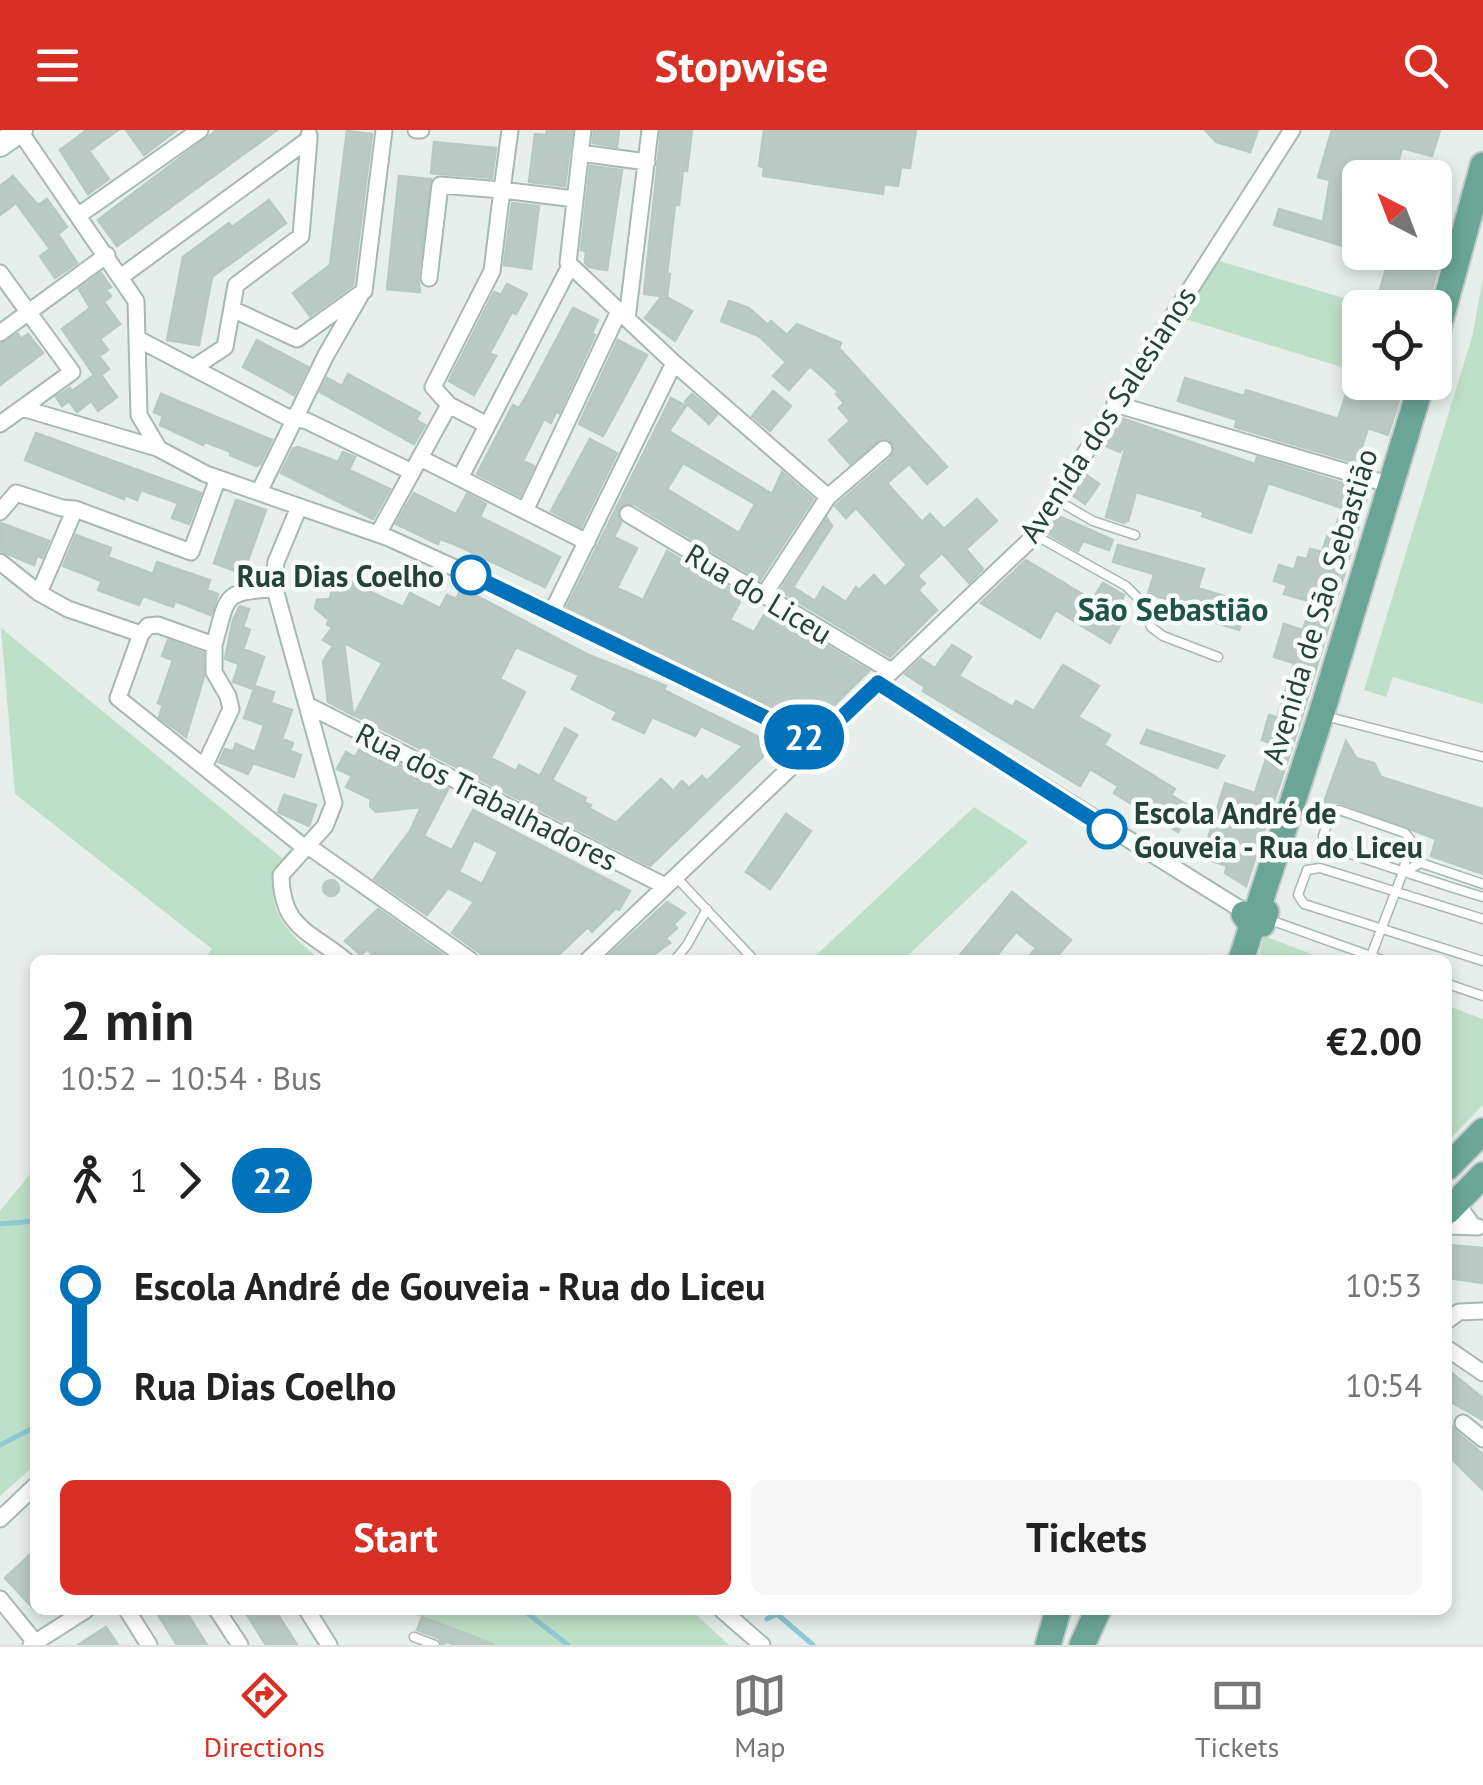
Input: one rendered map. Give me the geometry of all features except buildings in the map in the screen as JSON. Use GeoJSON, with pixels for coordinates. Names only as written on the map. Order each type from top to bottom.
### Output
{"type":"FeatureCollection","features":[{"type":"Feature","properties":{"kind":"main road"},"geometry":{"type":"LineString","coordinates":[[1449,290],[1483,165]]}},
{"type":"Feature","properties":{"kind":"main road","name":"Avenida de São Sebastião"},"geometry":{"type":"LineString","coordinates":[[1243,955],[1321,715],[1417,400]]}},
{"type":"Feature","properties":{"kind":"main road"},"geometry":{"type":"LineString","coordinates":[[1452,1163],[1483,1131]]}},
{"type":"Feature","properties":{"kind":"main road"},"geometry":{"type":"LineString","coordinates":[[1452,1207],[1476,1182]]}},
{"type":"Feature","properties":{"kind":"main road"},"geometry":{"type":"LineString","coordinates":[[1048,1645],[1057,1615]]}},
{"type":"Feature","properties":{"kind":"main road"},"geometry":{"type":"LineString","coordinates":[[1082,1645],[1096,1615]]}},
{"type":"Feature","properties":{"kind":"street"},"geometry":{"type":"LineString","coordinates":[[0,145],[20,130],[122,276],[138,309],[139,415],[159,448],[172,458],[378,534],[552,612],[816,742]]}},
{"type":"Feature","properties":{"kind":"street"},"geometry":{"type":"LineString","coordinates":[[79,215],[200,130]]}},
{"type":"Feature","properties":{"kind":"street"},"geometry":{"type":"LineString","coordinates":[[259,492],[326,355],[364,290],[384,130]]}},
{"type":"Feature","properties":{"kind":"street"},"geometry":{"type":"LineString","coordinates":[[487,425],[449,405],[433,388],[492,271],[510,130]]}},
{"type":"Feature","properties":{"kind":"street"},"geometry":{"type":"LineString","coordinates":[[583,130],[570,266],[828,497]]}},
{"type":"Feature","properties":{"kind":"street"},"geometry":{"type":"LineString","coordinates":[[525,511],[623,315],[650,130]]}},
{"type":"Feature","properties":{"kind":"street","name":"Avenida dos Salesianos"},"geometry":{"type":"LineString","coordinates":[[593,955],[1033,534],[1292,130]]}},
{"type":"Feature","properties":{"kind":"street"},"geometry":{"type":"LineString","coordinates":[[122,276],[309,134]]}},
{"type":"Feature","properties":{"kind":"street"},"geometry":{"type":"LineString","coordinates":[[193,368],[225,347],[236,286],[301,236],[309,134]]}},
{"type":"Feature","properties":{"kind":"street"},"geometry":{"type":"LineString","coordinates":[[580,152],[647,162]]}},
{"type":"Feature","properties":{"kind":"street"},"geometry":{"type":"LineString","coordinates":[[428,278],[440,184],[575,199]]}},
{"type":"Feature","properties":{"kind":"street"},"geometry":{"type":"LineString","coordinates":[[0,332],[107,255]]}},
{"type":"Feature","properties":{"kind":"street"},"geometry":{"type":"LineString","coordinates":[[460,478],[570,266]]}},
{"type":"Feature","properties":{"kind":"street"},"geometry":{"type":"LineString","coordinates":[[0,273],[72,372],[0,424]]}},
{"type":"Feature","properties":{"kind":"street"},"geometry":{"type":"LineString","coordinates":[[232,309],[297,339],[364,290]]}},
{"type":"Feature","properties":{"kind":"street"},"geometry":{"type":"LineString","coordinates":[[138,340],[295,420],[460,478],[586,542]]}},
{"type":"Feature","properties":{"kind":"street"},"geometry":{"type":"LineString","coordinates":[[552,612],[674,363]]}},
{"type":"Feature","properties":{"kind":"street"},"geometry":{"type":"LineString","coordinates":[[1115,404],[1391,485]]}},
{"type":"Feature","properties":{"kind":"street"},"geometry":{"type":"LineString","coordinates":[[378,534],[449,405]]}},
{"type":"Feature","properties":{"kind":"street"},"geometry":{"type":"LineString","coordinates":[[22,408],[159,448]]}},
{"type":"Feature","properties":{"kind":"street"},"geometry":{"type":"LineString","coordinates":[[764,595],[828,497],[884,449]]}},
{"type":"Feature","properties":{"kind":"street"},"geometry":{"type":"LineString","coordinates":[[0,512],[16,493],[62,508],[75,508],[190,552],[218,478]]}},
{"type":"Feature","properties":{"kind":"street"},"geometry":{"type":"LineString","coordinates":[[299,507],[276,562],[274,589],[334,803],[325,826],[281,875],[282,903],[302,929],[338,955]]}},
{"type":"Feature","properties":{"kind":"street"},"geometry":{"type":"LineString","coordinates":[[39,593],[75,508]]}},
{"type":"Feature","properties":{"kind":"street","name":"Rua do Liceu"},"geometry":{"type":"LineString","coordinates":[[628,514],[764,595],[1108,830],[1255,915]]}},
{"type":"Feature","properties":{"kind":"street"},"geometry":{"type":"LineString","coordinates":[[0,562],[39,593],[68,609],[141,634]]}},
{"type":"Feature","properties":{"kind":"street"},"geometry":{"type":"LineString","coordinates":[[204,766],[230,709],[228,696],[214,672],[214,644],[227,602],[240,590],[274,589]]}},
{"type":"Feature","properties":{"kind":"street"},"geometry":{"type":"LineString","coordinates":[[214,644],[158,625],[148,626],[141,634],[118,698],[302,851],[462,955]]}},
{"type":"Feature","properties":{"kind":"street","name":"Rua dos Trabalhadores"},"geometry":{"type":"LineString","coordinates":[[309,706],[670,881]]}},
{"type":"Feature","properties":{"kind":"street"},"geometry":{"type":"LineString","coordinates":[[1476,1182],[1462,1209],[1478,1227]]}},
{"type":"Feature","properties":{"kind":"street"},"geometry":{"type":"LineString","coordinates":[[1452,1226],[1478,1227]]}},
{"type":"Feature","properties":{"kind":"street"},"geometry":{"type":"LineString","coordinates":[[1452,1317],[1459,1312],[1483,1312]]}},
{"type":"Feature","properties":{"kind":"street"},"geometry":{"type":"LineString","coordinates":[[1452,1352],[1483,1373]]}},
{"type":"Feature","properties":{"kind":"street"},"geometry":{"type":"LineString","coordinates":[[1463,1422],[1483,1438]]}},
{"type":"Feature","properties":{"kind":"street"},"geometry":{"type":"LineString","coordinates":[[0,1519],[30,1491]]}},
{"type":"Feature","properties":{"kind":"street"},"geometry":{"type":"LineString","coordinates":[[0,1599],[33,1644],[55,1638],[80,1615]]}},
{"type":"Feature","properties":{"kind":"street"},"geometry":{"type":"LineString","coordinates":[[129,1615],[149,1645]]}},
{"type":"Feature","properties":{"kind":"street"},"geometry":{"type":"LineString","coordinates":[[221,1615],[240,1645]]}},
{"type":"Feature","properties":{"kind":"street"},"geometry":{"type":"LineString","coordinates":[[309,1615],[329,1645]]}},
{"type":"Feature","properties":{"kind":"street"},"geometry":{"type":"LineString","coordinates":[[734,1615],[762,1645]]}},
{"type":"Feature","properties":{"kind":"lane"},"geometry":{"type":"LineString","coordinates":[[1055,499],[1092,521],[1136,535]]}},
{"type":"Feature","properties":{"kind":"lane"},"geometry":{"type":"LineString","coordinates":[[1033,534],[1126,586],[1140,600],[1150,627],[1163,636],[1218,657]]}},
{"type":"Feature","properties":{"kind":"lane"},"geometry":{"type":"LineString","coordinates":[[1321,715],[1483,756]]}},
{"type":"Feature","properties":{"kind":"lane"},"geometry":{"type":"LineString","coordinates":[[1371,955],[1404,872],[1410,839],[1405,833],[1338,810],[1330,815],[1324,836],[1326,846],[1404,872],[1483,897]]}},
{"type":"Feature","properties":{"kind":"lane"},"geometry":{"type":"LineString","coordinates":[[1404,872],[1422,863],[1483,884]]}},
{"type":"Feature","properties":{"kind":"lane"},"geometry":{"type":"LineString","coordinates":[[1483,920],[1320,868],[1307,870],[1298,895],[1304,904],[1483,961]]}},
{"type":"Feature","properties":{"kind":"lane"},"geometry":{"type":"LineString","coordinates":[[670,881],[707,910],[749,955]]}},
{"type":"Feature","properties":{"kind":"lane"},"geometry":{"type":"LineString","coordinates":[[679,955],[707,910]]}},
{"type":"Feature","properties":{"kind":"lane"},"geometry":{"type":"LineString","coordinates":[[1255,915],[1368,955]]}},
{"type":"Feature","properties":{"kind":"lane"},"geometry":{"type":"LineString","coordinates":[[1452,985],[1483,996]]}},
{"type":"Feature","properties":{"kind":"lane"},"geometry":{"type":"LineString","coordinates":[[414,1637],[435,1645]]}},
{"type":"Feature","properties":{"kind":"green space"},"geometry":{"type":"Polygon","coordinates":[[[1219,261],[1342,298],[1342,367],[1182,318],[1219,261]]]}},
{"type":"Feature","properties":{"kind":"green space"},"geometry":{"type":"Polygon","coordinates":[[[1483,279],[1483,704],[1393,677],[1386,697],[1364,690],[1472,337],[1483,279]]]}},
{"type":"Feature","properties":{"kind":"green space"},"geometry":{"type":"Polygon","coordinates":[[[1,628],[282,858],[292,847],[275,883],[275,906],[294,937],[315,955],[208,955],[212,949],[15,794],[1,628]]]}},
{"type":"Feature","properties":{"kind":"green space"},"geometry":{"type":"Polygon","coordinates":[[[974,807],[1028,842],[908,955],[816,955],[974,807]]]}},
{"type":"Feature","properties":{"kind":"green space"},"geometry":{"type":"Polygon","coordinates":[[[1264,936],[1314,955],[1259,955],[1264,936]]]}},
{"type":"Feature","properties":{"kind":"green space"},"geometry":{"type":"Polygon","coordinates":[[[1452,1007],[1483,1019],[1483,1105],[1452,1137],[1452,1007]]]}},
{"type":"Feature","properties":{"kind":"green space"},"geometry":{"type":"Polygon","coordinates":[[[30,1174],[30,1469],[0,1496],[0,1211],[30,1174]]]}},
{"type":"Feature","properties":{"kind":"green space"},"geometry":{"type":"Polygon","coordinates":[[[416,1615],[696,1615],[729,1645],[495,1645],[416,1615]]]}},
{"type":"Feature","properties":{"kind":"waterway"},"geometry":{"type":"LineString","coordinates":[[0,1224],[30,1221]]}},
{"type":"Feature","properties":{"kind":"waterway"},"geometry":{"type":"LineString","coordinates":[[0,1445],[30,1430]]}},
{"type":"Feature","properties":{"kind":"waterway"},"geometry":{"type":"LineString","coordinates":[[529,1615],[568,1645]]}},
{"type":"Feature","properties":{"kind":"waterway"},"geometry":{"type":"LineString","coordinates":[[767,1619],[775,1615]]}},
{"type":"Feature","properties":{"kind":"waterway"},"geometry":{"type":"LineString","coordinates":[[778,1615],[813,1645]]}},
{"type":"Feature","properties":{"kind":"bus line","name":"22"},"geometry":{"type":"LineString","coordinates":[[471,575],[816,742],[878,683],[1107,829]]}},
{"type":"Feature","properties":{"kind":"place","name":"Rua Dias Coelho"},"geometry":{"type":"Point","coordinates":[471,575]}},
{"type":"Feature","properties":{"kind":"place","name":"Escola André de Gouveia - Rua do Liceu"},"geometry":{"type":"Point","coordinates":[1107,829]}},
{"type":"Feature","properties":{"kind":"district","name":"São Sebastião"},"geometry":{"type":"Point","coordinates":[1173,609]}}]}
